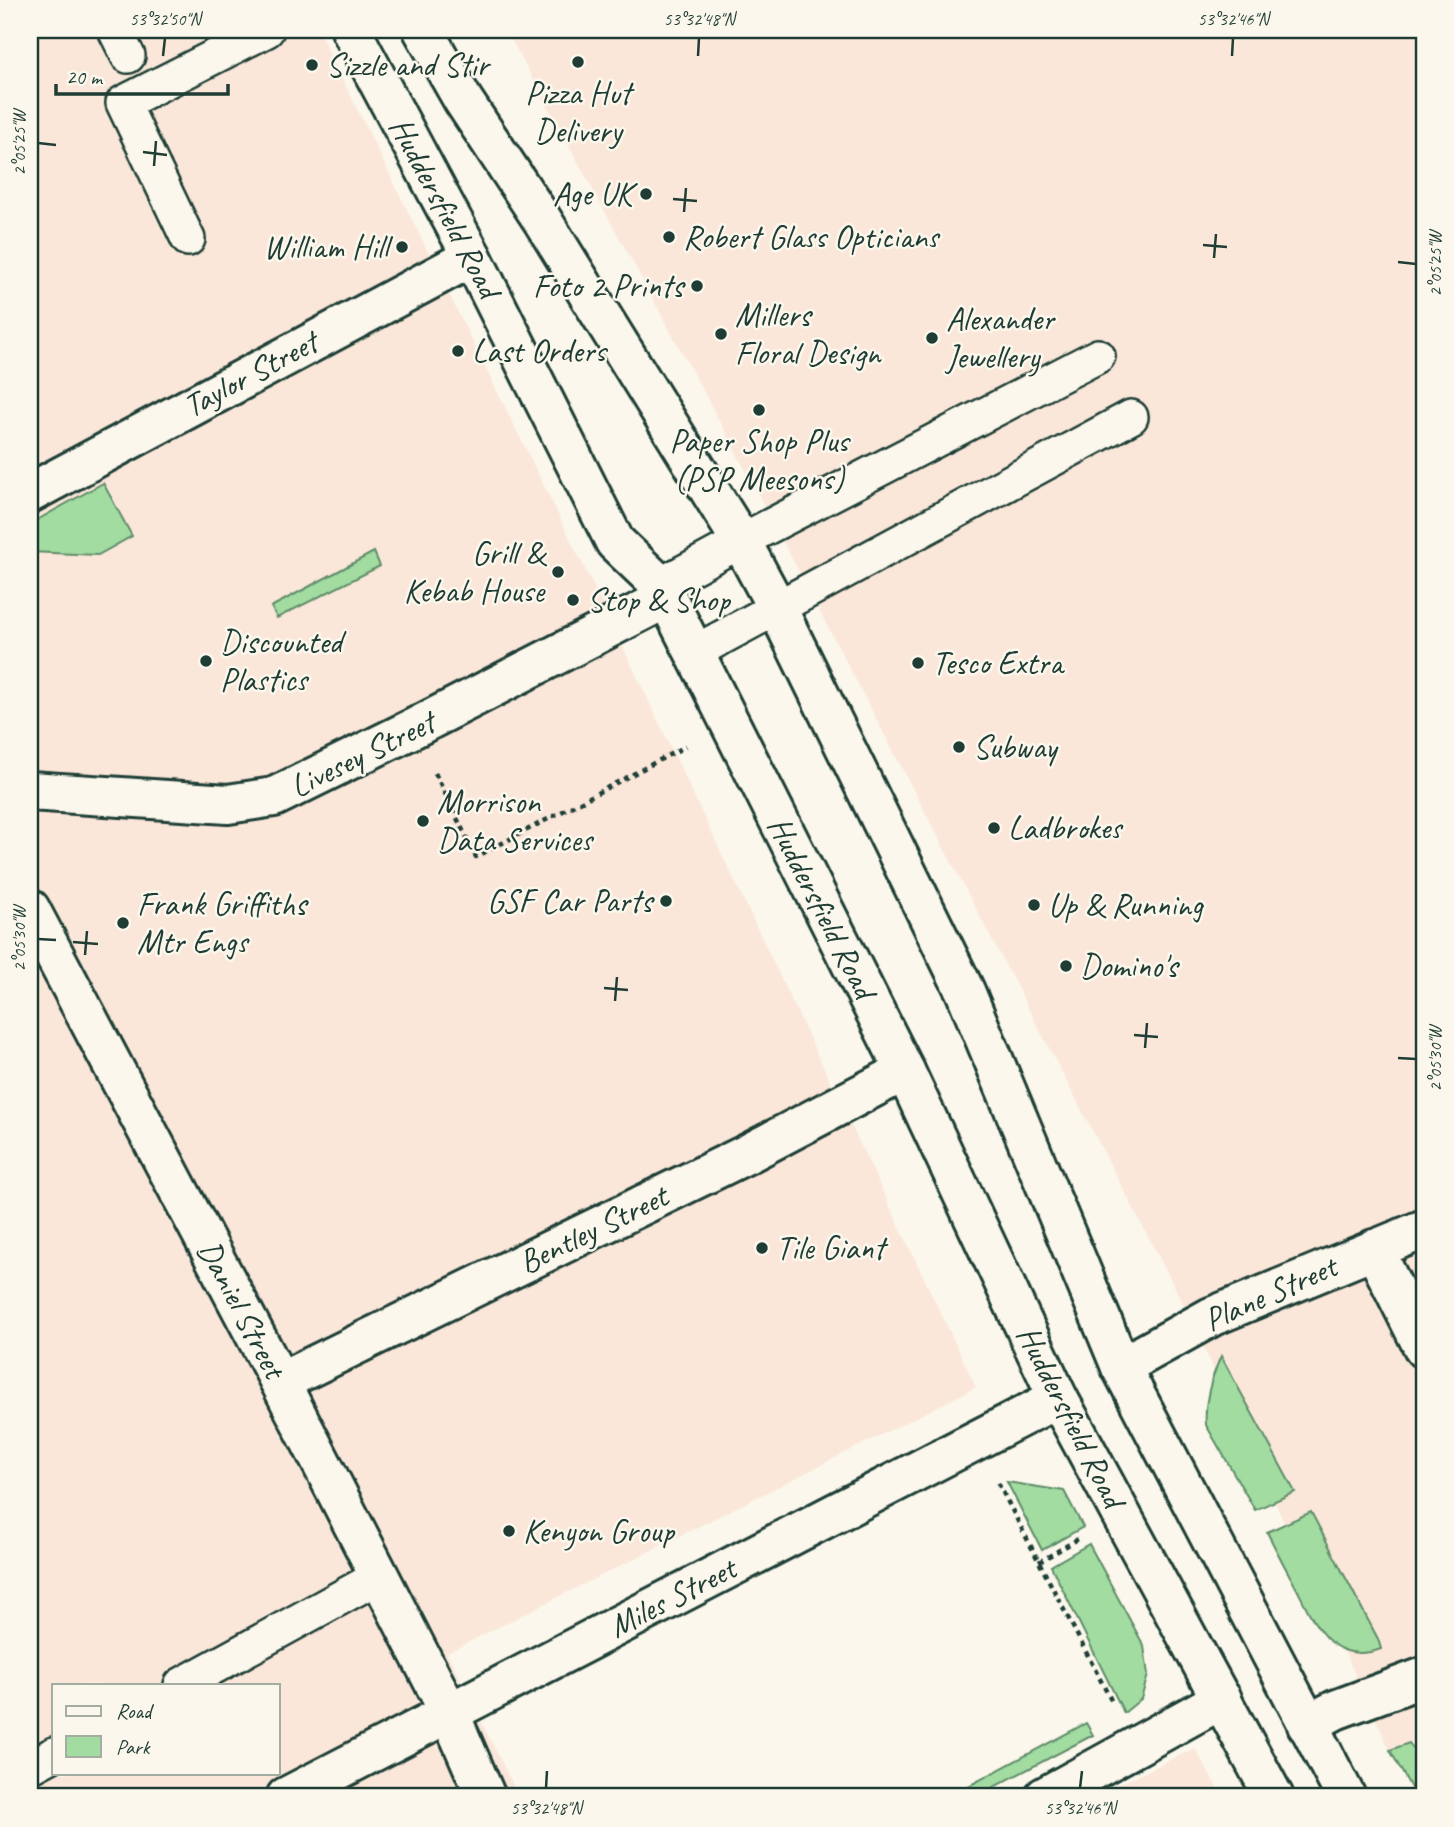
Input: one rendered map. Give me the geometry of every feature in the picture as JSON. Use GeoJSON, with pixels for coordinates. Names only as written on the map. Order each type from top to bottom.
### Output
{"type":"FeatureCollection","features":[{"type":"Feature","properties":{"kind":"street","name":"Huddersfield Road"},"geometry":{"type":"LineString","coordinates":[[351,30],[472,257],[615,541],[663,592],[905,1071],[1058,1398],[1274,1797]]}},
{"type":"Feature","properties":{"kind":"street","name":"Huddersfield Road"},"geometry":{"type":"LineString","coordinates":[[423,30],[463,100],[541,218],[741,541],[777,608],[965,991],[1121,1367],[1346,1797]]}},
{"type":"Feature","properties":{"kind":"street","name":"Taylor Street"},"geometry":{"type":"LineString","coordinates":[[30,493],[472,257]]}},
{"type":"Feature","properties":{"kind":"street","name":"Livesey Street"},"geometry":{"type":"LineString","coordinates":[[30,791],[228,804],[274,797],[576,646],[663,592]]}},
{"type":"Feature","properties":{"kind":"street","name":"Daniel Street"},"geometry":{"type":"LineString","coordinates":[[30,909],[280,1382],[449,1712],[486,1797]]}},
{"type":"Feature","properties":{"kind":"street","name":"Bentley Street"},"geometry":{"type":"LineString","coordinates":[[280,1382],[747,1154],[905,1071]]}},
{"type":"Feature","properties":{"kind":"street","name":"Plane Street"},"geometry":{"type":"LineString","coordinates":[[1121,1367],[1211,1317],[1424,1230]]}},
{"type":"Feature","properties":{"kind":"street"},"geometry":{"type":"LineString","coordinates":[[1374,1249],[1424,1349]]}},
{"type":"Feature","properties":{"kind":"street","name":"Miles Street"},"geometry":{"type":"LineString","coordinates":[[286,1797],[1058,1398]]}},
{"type":"Feature","properties":{"kind":"street"},"geometry":{"type":"LineString","coordinates":[[1307,1725],[1335,1710],[1424,1677]]}},
{"type":"Feature","properties":{"kind":"street"},"geometry":{"type":"LineString","coordinates":[[1044,1797],[1222,1699]]}},
{"type":"Feature","properties":{"kind":"lane"},"geometry":{"type":"LineString","coordinates":[[188,239],[123,103],[267,30]]}},
{"type":"Feature","properties":{"kind":"lane"},"geometry":{"type":"LineString","coordinates":[[663,592],[741,541],[1098,356]]}},
{"type":"Feature","properties":{"kind":"lane"},"geometry":{"type":"LineString","coordinates":[[693,653],[1131,417]]}},
{"type":"Feature","properties":{"kind":"lane"},"geometry":{"type":"LineString","coordinates":[[183,1684],[379,1577]]}},
{"type":"Feature","properties":{"kind":"lane"},"geometry":{"type":"LineString","coordinates":[[30,1767],[52,1755]]}},
{"type":"Feature","properties":{"kind":"path"},"geometry":{"type":"LineString","coordinates":[[449,803],[476,857],[687,746]]}},
{"type":"Feature","properties":{"kind":"path"},"geometry":{"type":"LineString","coordinates":[[993,1472],[1117,1713]]}},
{"type":"Feature","properties":{"kind":"path"},"geometry":{"type":"LineString","coordinates":[[1039,1562],[1058,1550]]}},
{"type":"Feature","properties":{"kind":"shaded area"},"geometry":{"type":"Polygon","coordinates":[[[30,30],[318,30],[600,599],[976,1387],[447,1653],[519,1797],[30,1797],[30,30]]]}},
{"type":"Feature","properties":{"kind":"shaded area"},"geometry":{"type":"Polygon","coordinates":[[[506,30],[1424,30],[1424,1797],[1416,1797],[1390,1750],[1183,1303],[727,435],[506,30]]]}},
{"type":"Feature","properties":{"kind":"shaded area"},"geometry":{"type":"Polygon","coordinates":[[[1195,1748],[1222,1797],[1093,1797],[1195,1748]]]}},
{"type":"Feature","properties":{"kind":"green space"},"geometry":{"type":"Polygon","coordinates":[[[103,483],[132,536],[98,555],[30,552],[30,524],[103,483]]]}},
{"type":"Feature","properties":{"kind":"green space"},"geometry":{"type":"Polygon","coordinates":[[[374,552],[380,566],[277,618],[271,607],[374,552]]]}},
{"type":"Feature","properties":{"kind":"green space"},"geometry":{"type":"Polygon","coordinates":[[[1221,1356],[1295,1492],[1255,1510],[1206,1425],[1209,1390],[1221,1356]]]}},
{"type":"Feature","properties":{"kind":"green space"},"geometry":{"type":"Polygon","coordinates":[[[1007,1482],[1064,1491],[1083,1527],[1042,1550],[1007,1482]]]}},
{"type":"Feature","properties":{"kind":"green space"},"geometry":{"type":"Polygon","coordinates":[[[1311,1512],[1381,1649],[1364,1653],[1350,1652],[1338,1648],[1328,1640],[1312,1618],[1267,1532],[1311,1512]]]}},
{"type":"Feature","properties":{"kind":"green space"},"geometry":{"type":"Polygon","coordinates":[[[1089,1544],[1144,1646],[1148,1675],[1141,1699],[1124,1713],[1051,1566],[1089,1544]]]}},
{"type":"Feature","properties":{"kind":"green space"},"geometry":{"type":"Polygon","coordinates":[[[1086,1723],[1093,1735],[975,1797],[948,1797],[1086,1723]]]}},
{"type":"Feature","properties":{"kind":"green space"},"geometry":{"type":"Polygon","coordinates":[[[1409,1743],[1424,1762],[1424,1797],[1416,1797],[1390,1750],[1409,1743]]]}},
{"type":"Feature","properties":{"kind":"place","name":"Pizza Hut Delivery"},"geometry":{"type":"Point","coordinates":[578,62]}},
{"type":"Feature","properties":{"kind":"place","name":"Sizzle and Stir"},"geometry":{"type":"Point","coordinates":[312,65]}},
{"type":"Feature","properties":{"kind":"place","name":"Age UK"},"geometry":{"type":"Point","coordinates":[646,194]}},
{"type":"Feature","properties":{"kind":"place","name":"Robert Glass Opticians"},"geometry":{"type":"Point","coordinates":[669,237]}},
{"type":"Feature","properties":{"kind":"place","name":"William Hill"},"geometry":{"type":"Point","coordinates":[402,247]}},
{"type":"Feature","properties":{"kind":"place","name":"Foto 2 Prints"},"geometry":{"type":"Point","coordinates":[697,286]}},
{"type":"Feature","properties":{"kind":"place","name":"Millers Floral Design"},"geometry":{"type":"Point","coordinates":[721,334]}},
{"type":"Feature","properties":{"kind":"place","name":"Alexander Jewellery"},"geometry":{"type":"Point","coordinates":[932,338]}},
{"type":"Feature","properties":{"kind":"place","name":"Last Orders"},"geometry":{"type":"Point","coordinates":[458,351]}},
{"type":"Feature","properties":{"kind":"place","name":"Paper Shop Plus (PSP Meesons)"},"geometry":{"type":"Point","coordinates":[759,410]}},
{"type":"Feature","properties":{"kind":"place","name":"Grill & Kebab House"},"geometry":{"type":"Point","coordinates":[558,572]}},
{"type":"Feature","properties":{"kind":"place","name":"Stop & Shop"},"geometry":{"type":"Point","coordinates":[573,600]}},
{"type":"Feature","properties":{"kind":"place","name":"Discounted Plastics"},"geometry":{"type":"Point","coordinates":[206,661]}},
{"type":"Feature","properties":{"kind":"place","name":"Tesco Extra"},"geometry":{"type":"Point","coordinates":[918,663]}},
{"type":"Feature","properties":{"kind":"place","name":"Subway"},"geometry":{"type":"Point","coordinates":[959,747]}},
{"type":"Feature","properties":{"kind":"place","name":"Morrison Data Services"},"geometry":{"type":"Point","coordinates":[423,821]}},
{"type":"Feature","properties":{"kind":"place","name":"Ladbrokes"},"geometry":{"type":"Point","coordinates":[994,828]}},
{"type":"Feature","properties":{"kind":"place","name":"GSF Car Parts"},"geometry":{"type":"Point","coordinates":[666,901]}},
{"type":"Feature","properties":{"kind":"place","name":"Up & Running"},"geometry":{"type":"Point","coordinates":[1034,905]}},
{"type":"Feature","properties":{"kind":"place","name":"Frank Griffiths Mtr Engs"},"geometry":{"type":"Point","coordinates":[123,923]}},
{"type":"Feature","properties":{"kind":"place","name":"Domino's"},"geometry":{"type":"Point","coordinates":[1066,966]}},
{"type":"Feature","properties":{"kind":"place","name":"Tile Giant"},"geometry":{"type":"Point","coordinates":[762,1248]}},
{"type":"Feature","properties":{"kind":"place","name":"Kenyon Group"},"geometry":{"type":"Point","coordinates":[509,1531]}}]}
